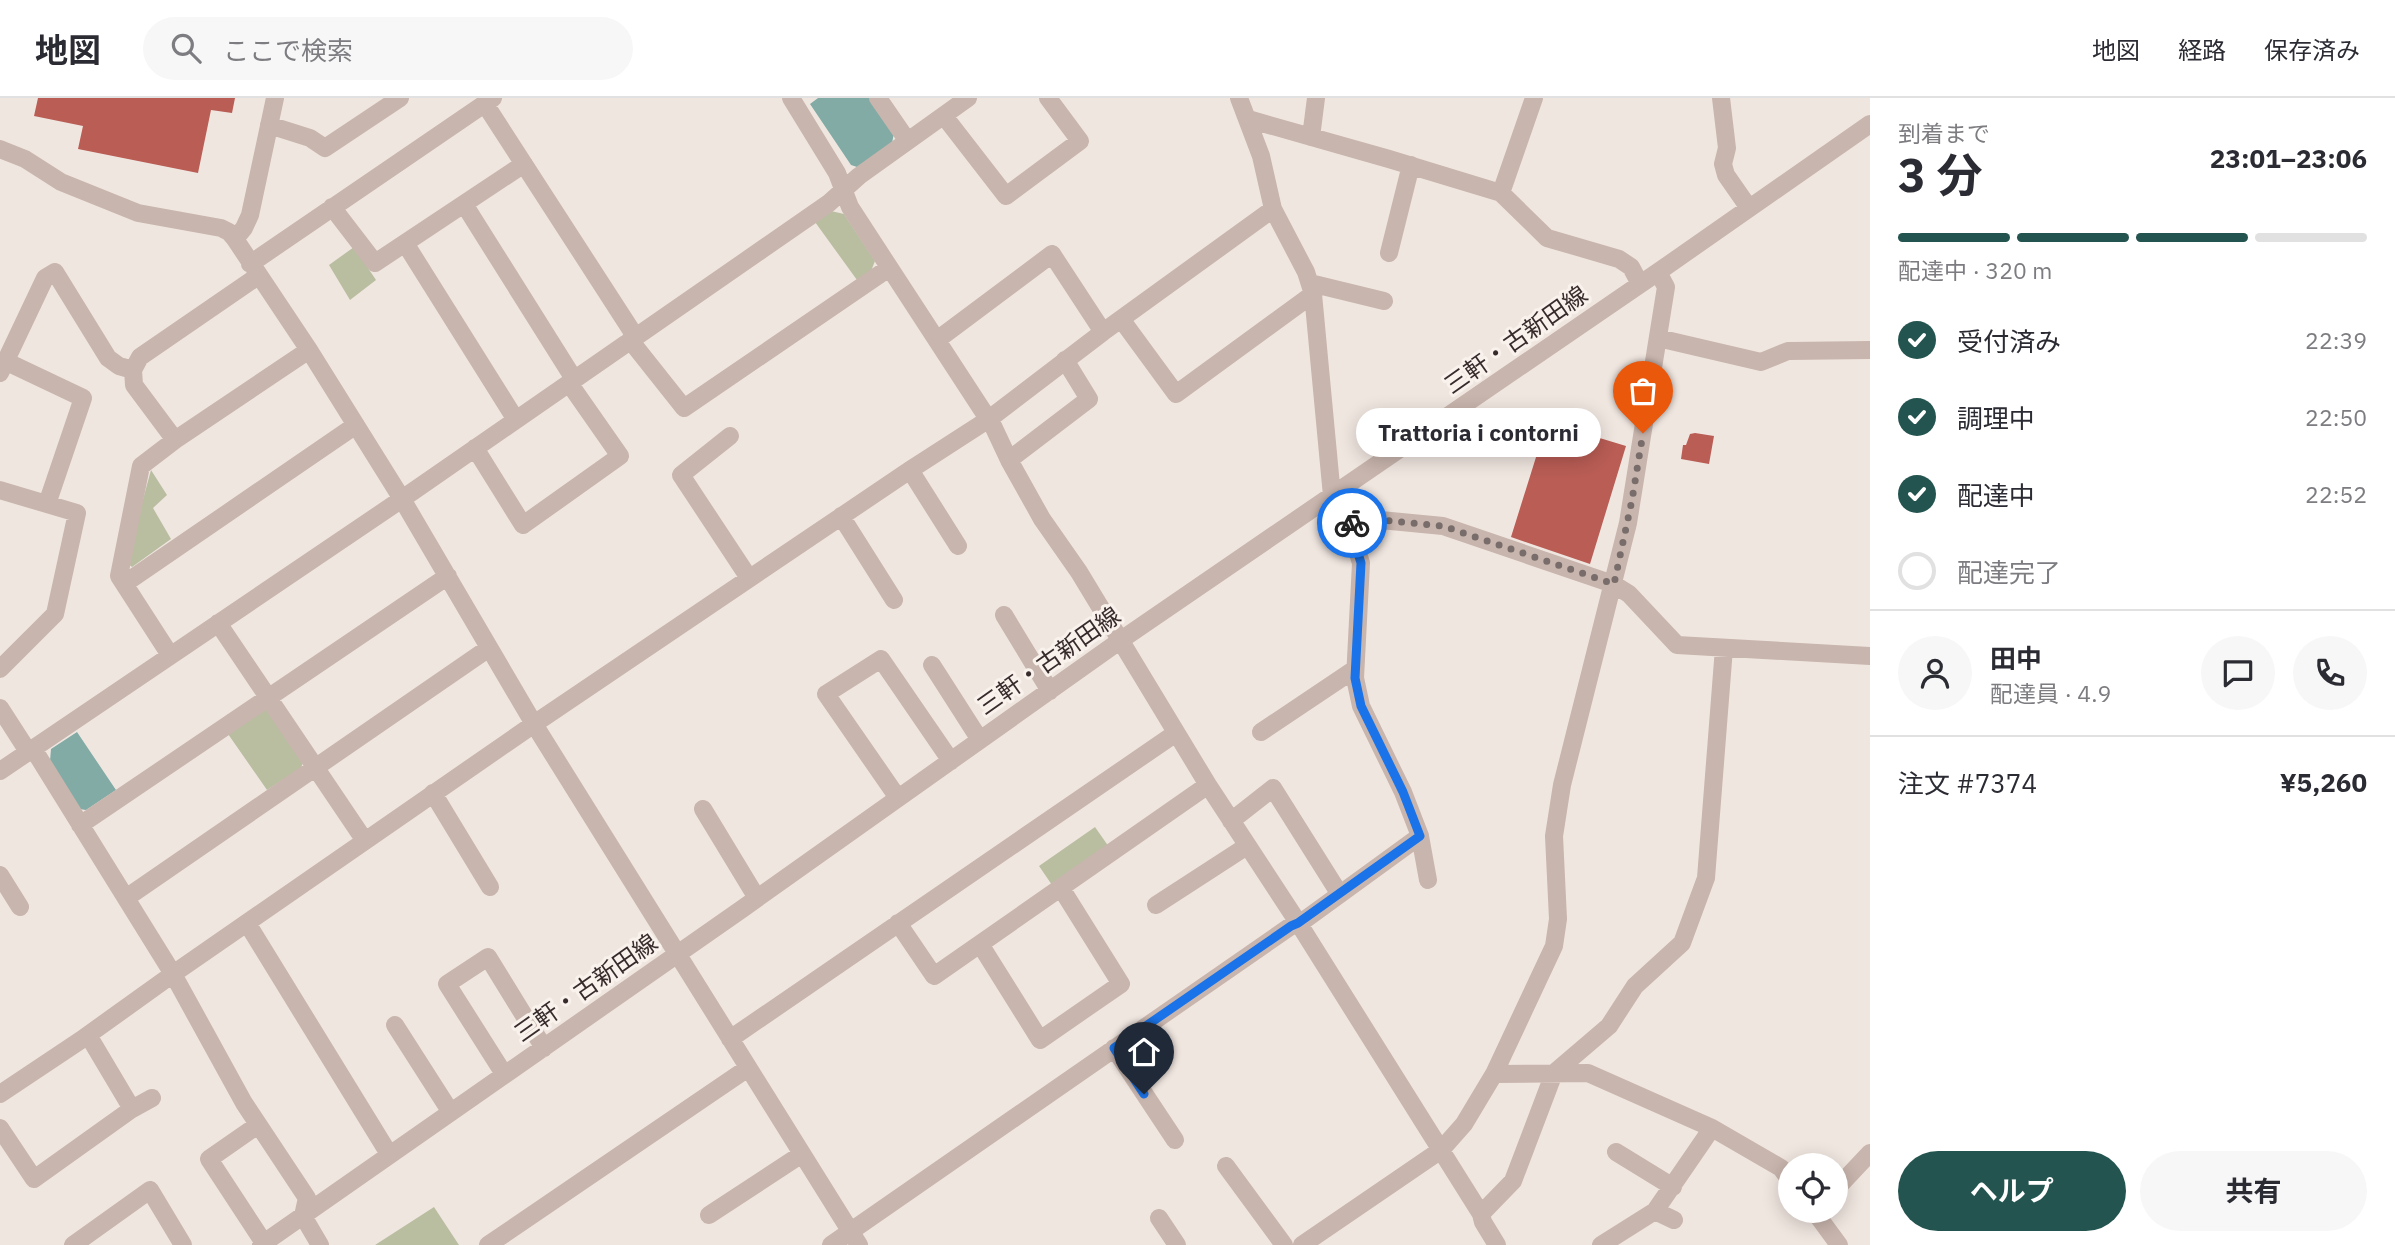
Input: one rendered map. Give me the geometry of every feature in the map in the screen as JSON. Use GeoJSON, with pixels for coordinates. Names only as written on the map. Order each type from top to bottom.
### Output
{"type":"FeatureCollection","features":[{"type":"Feature","properties":{"kind":"street"},"geometry":{"type":"LineString","coordinates":[[235,239],[250,215],[275,98]]}},
{"type":"Feature","properties":{"kind":"street"},"geometry":{"type":"LineString","coordinates":[[791,98],[837,173],[850,207],[989,419],[1042,519],[1121,640],[1208,785],[1441,1150],[1497,1245]]}},
{"type":"Feature","properties":{"kind":"street"},"geometry":{"type":"LineString","coordinates":[[878,98],[907,140]]}},
{"type":"Feature","properties":{"kind":"street"},"geometry":{"type":"LineString","coordinates":[[0,771],[402,499],[829,203],[907,140],[968,98]]}},
{"type":"Feature","properties":{"kind":"street"},"geometry":{"type":"LineString","coordinates":[[944,116],[1006,196],[1080,141],[1048,98]]}},
{"type":"Feature","properties":{"kind":"street"},"geometry":{"type":"LineString","coordinates":[[1239,98],[1261,156],[1273,209],[1306,272],[1311,289],[1332,496],[1335,505],[1349,524],[1361,563],[1355,678],[1361,706],[1403,792],[1420,836],[1428,880]]}},
{"type":"Feature","properties":{"kind":"street"},"geometry":{"type":"LineString","coordinates":[[1311,137],[1316,98]]}},
{"type":"Feature","properties":{"kind":"street"},"geometry":{"type":"LineString","coordinates":[[1501,193],[1534,98]]}},
{"type":"Feature","properties":{"kind":"street"},"geometry":{"type":"LineString","coordinates":[[1721,98],[1727,148],[1723,164],[1726,175],[1749,208]]}},
{"type":"Feature","properties":{"kind":"street"},"geometry":{"type":"LineString","coordinates":[[269,125],[310,138],[325,148],[390,101]]}},
{"type":"Feature","properties":{"kind":"street"},"geometry":{"type":"LineString","coordinates":[[176,440],[135,385],[133,370],[140,357],[332,207],[489,101],[524,164],[633,338],[684,408],[889,268]]}},
{"type":"Feature","properties":{"kind":"street"},"geometry":{"type":"LineString","coordinates":[[1248,119],[1501,193],[1547,238],[1619,259],[1631,267],[1640,284]]}},
{"type":"Feature","properties":{"kind":"street","name":"三軒・古新田線"},"geometry":{"type":"LineString","coordinates":[[262,1244],[1121,640],[1870,124]]}},
{"type":"Feature","properties":{"kind":"street"},"geometry":{"type":"LineString","coordinates":[[0,149],[25,159],[61,182],[138,213],[221,228],[235,239],[309,350],[402,499],[534,724],[854,1238]]}},
{"type":"Feature","properties":{"kind":"street"},"geometry":{"type":"LineString","coordinates":[[332,207],[375,262],[524,164]]}},
{"type":"Feature","properties":{"kind":"street"},"geometry":{"type":"LineString","coordinates":[[1389,253],[1411,165]]}},
{"type":"Feature","properties":{"kind":"street"},"geometry":{"type":"LineString","coordinates":[[464,204],[571,381],[620,456],[523,525],[475,448]]}},
{"type":"Feature","properties":{"kind":"street"},"geometry":{"type":"LineString","coordinates":[[0,1094],[534,724],[909,470],[989,419],[1065,360],[1273,209]]}},
{"type":"Feature","properties":{"kind":"street"},"geometry":{"type":"LineString","coordinates":[[405,243],[516,420]]}},
{"type":"Feature","properties":{"kind":"street"},"geometry":{"type":"LineString","coordinates":[[937,340],[1052,254],[1103,332]]}},
{"type":"Feature","properties":{"kind":"street"},"geometry":{"type":"LineString","coordinates":[[47,504],[83,398],[3,367],[45,278],[54,272],[108,358],[119,366],[133,370]]}},
{"type":"Feature","properties":{"kind":"street"},"geometry":{"type":"LineString","coordinates":[[1301,1245],[1441,1150],[1464,1124],[1494,1074],[1554,946],[1558,919],[1554,836],[1562,785],[1614,584],[1637,478],[1667,287],[1658,272]]}},
{"type":"Feature","properties":{"kind":"street"},"geometry":{"type":"LineString","coordinates":[[1121,319],[1176,394],[1311,289],[1384,301]]}},
{"type":"Feature","properties":{"kind":"street"},"geometry":{"type":"LineString","coordinates":[[1658,338],[1761,362],[1788,351],[1870,350]]}},
{"type":"Feature","properties":{"kind":"street"},"geometry":{"type":"LineString","coordinates":[[170,655],[119,576],[141,466],[309,350]]}},
{"type":"Feature","properties":{"kind":"street"},"geometry":{"type":"LineString","coordinates":[[1009,460],[1089,399],[1065,360]]}},
{"type":"Feature","properties":{"kind":"street"},"geometry":{"type":"LineString","coordinates":[[124,584],[356,425]]}},
{"type":"Feature","properties":{"kind":"street"},"geometry":{"type":"LineString","coordinates":[[730,436],[681,475],[749,579]]}},
{"type":"Feature","properties":{"kind":"street"},"geometry":{"type":"LineString","coordinates":[[909,470],[958,546]]}},
{"type":"Feature","properties":{"kind":"street"},"geometry":{"type":"LineString","coordinates":[[0,489],[77,513],[55,614],[0,669]]}},
{"type":"Feature","properties":{"kind":"street"},"geometry":{"type":"LineString","coordinates":[[841,516],[894,600]]}},
{"type":"Feature","properties":{"kind":"street"},"geometry":{"type":"LineString","coordinates":[[1349,524],[1370,519],[1443,526],[1614,584],[1629,594],[1677,645],[1870,656]]}},
{"type":"Feature","properties":{"kind":"street"},"geometry":{"type":"LineString","coordinates":[[80,825],[447,576]]}},
{"type":"Feature","properties":{"kind":"street"},"geometry":{"type":"LineString","coordinates":[[1004,615],[1050,691]]}},
{"type":"Feature","properties":{"kind":"street"},"geometry":{"type":"LineString","coordinates":[[218,623],[365,841]]}},
{"type":"Feature","properties":{"kind":"street"},"geometry":{"type":"LineString","coordinates":[[125,898],[489,648]]}},
{"type":"Feature","properties":{"kind":"street"},"geometry":{"type":"LineString","coordinates":[[1481,1214],[1513,1181],[1554,1073],[1609,1026],[1635,986],[1682,943],[1706,878],[1724,649]]}},
{"type":"Feature","properties":{"kind":"street"},"geometry":{"type":"LineString","coordinates":[[898,798],[826,694],[881,659],[951,761]]}},
{"type":"Feature","properties":{"kind":"street"},"geometry":{"type":"LineString","coordinates":[[932,665],[980,740]]}},
{"type":"Feature","properties":{"kind":"street"},"geometry":{"type":"LineString","coordinates":[[1261,732],[1355,669]]}},
{"type":"Feature","properties":{"kind":"street"},"geometry":{"type":"LineString","coordinates":[[0,708],[32,751],[80,825],[173,974],[258,1125],[307,1198],[303,1216],[320,1245]]}},
{"type":"Feature","properties":{"kind":"street"},"geometry":{"type":"LineString","coordinates":[[730,1039],[1176,733]]}},
{"type":"Feature","properties":{"kind":"street"},"geometry":{"type":"LineString","coordinates":[[898,923],[934,976],[1208,785]]}},
{"type":"Feature","properties":{"kind":"street"},"geometry":{"type":"LineString","coordinates":[[1231,821],[1273,788],[1339,893]]}},
{"type":"Feature","properties":{"kind":"street"},"geometry":{"type":"LineString","coordinates":[[433,793],[490,887]]}},
{"type":"Feature","properties":{"kind":"street"},"geometry":{"type":"LineString","coordinates":[[702,809],[757,898]]}},
{"type":"Feature","properties":{"kind":"street"},"geometry":{"type":"LineString","coordinates":[[831,1245],[854,1238],[1114,1048],[1420,836]]}},
{"type":"Feature","properties":{"kind":"street"},"geometry":{"type":"LineString","coordinates":[[1156,905],[1247,846]]}},
{"type":"Feature","properties":{"kind":"street"},"geometry":{"type":"LineString","coordinates":[[0,875],[20,907]]}},
{"type":"Feature","properties":{"kind":"street"},"geometry":{"type":"LineString","coordinates":[[980,944],[1040,1040],[1121,984],[1061,888]]}},
{"type":"Feature","properties":{"kind":"street"},"geometry":{"type":"LineString","coordinates":[[247,923],[389,1154]]}},
{"type":"Feature","properties":{"kind":"street"},"geometry":{"type":"LineString","coordinates":[[504,1074],[447,984],[488,957],[544,1048]]}},
{"type":"Feature","properties":{"kind":"street"},"geometry":{"type":"LineString","coordinates":[[395,1025],[450,1111]]}},
{"type":"Feature","properties":{"kind":"street"},"geometry":{"type":"LineString","coordinates":[[88,1035],[132,1109]]}},
{"type":"Feature","properties":{"kind":"street"},"geometry":{"type":"LineString","coordinates":[[1114,1048],[1175,1140]]}},
{"type":"Feature","properties":{"kind":"street"},"geometry":{"type":"LineString","coordinates":[[488,1245],[748,1068]]}},
{"type":"Feature","properties":{"kind":"street"},"geometry":{"type":"LineString","coordinates":[[1494,1074],[1588,1073],[1712,1128],[1778,1166]]}},
{"type":"Feature","properties":{"kind":"street"},"geometry":{"type":"LineString","coordinates":[[0,1128],[34,1179],[132,1109],[152,1098]]}},
{"type":"Feature","properties":{"kind":"street"},"geometry":{"type":"LineString","coordinates":[[258,1125],[208,1159],[262,1244]]}},
{"type":"Feature","properties":{"kind":"street"},"geometry":{"type":"LineString","coordinates":[[1601,1245],[1656,1211],[1712,1128]]}},
{"type":"Feature","properties":{"kind":"street"},"geometry":{"type":"LineString","coordinates":[[1616,1152],[1673,1187]]}},
{"type":"Feature","properties":{"kind":"street"},"geometry":{"type":"LineString","coordinates":[[1848,1176],[1870,1153]]}},
{"type":"Feature","properties":{"kind":"street"},"geometry":{"type":"LineString","coordinates":[[709,1216],[802,1154]]}},
{"type":"Feature","properties":{"kind":"street"},"geometry":{"type":"LineString","coordinates":[[1226,1166],[1284,1245]]}},
{"type":"Feature","properties":{"kind":"street"},"geometry":{"type":"LineString","coordinates":[[73,1245],[150,1190],[183,1245]]}},
{"type":"Feature","properties":{"kind":"street"},"geometry":{"type":"LineString","coordinates":[[1656,1211],[1674,1220]]}},
{"type":"Feature","properties":{"kind":"street"},"geometry":{"type":"LineString","coordinates":[[1159,1218],[1177,1245]]}},
{"type":"Feature","properties":{"kind":"street"},"geometry":{"type":"LineString","coordinates":[[1823,1223],[1839,1245]]}},
{"type":"Feature","properties":{"kind":"green space"},"geometry":{"type":"Polygon","coordinates":[[[831,211],[844,214],[875,261],[871,271],[857,280],[815,222],[831,211]]]}},
{"type":"Feature","properties":{"kind":"green space"},"geometry":{"type":"Polygon","coordinates":[[[354,247],[376,280],[350,300],[329,265],[354,247]]]}},
{"type":"Feature","properties":{"kind":"green space"},"geometry":{"type":"Polygon","coordinates":[[[151,470],[167,495],[153,508],[171,539],[132,567],[126,562],[151,470]]]}},
{"type":"Feature","properties":{"kind":"green space"},"geometry":{"type":"Polygon","coordinates":[[[262,711],[268,711],[303,762],[301,768],[267,790],[228,734],[262,711]]]}},
{"type":"Feature","properties":{"kind":"green space"},"geometry":{"type":"Polygon","coordinates":[[[1095,827],[1109,847],[1052,885],[1039,866],[1095,827]]]}},
{"type":"Feature","properties":{"kind":"green space"},"geometry":{"type":"Polygon","coordinates":[[[434,1207],[459,1245],[375,1245],[434,1207]]]}},
{"type":"Feature","properties":{"kind":"water"},"geometry":{"type":"Polygon","coordinates":[[[818,98],[869,98],[894,133],[892,143],[860,168],[851,165],[810,104],[818,98]]]}},
{"type":"Feature","properties":{"kind":"water"},"geometry":{"type":"Polygon","coordinates":[[[77,732],[116,790],[86,810],[79,809],[50,761],[51,749],[77,732]]]}},
{"type":"Feature","properties":{"kind":"building"},"geometry":{"type":"Polygon","coordinates":[[[38,98],[235,98],[232,113],[211,110],[198,173],[78,149],[83,126],[34,116],[38,98]]]}},
{"type":"Feature","properties":{"kind":"building"},"geometry":{"type":"Polygon","coordinates":[[[1547,422],[1626,446],[1590,564],[1511,537],[1547,422]]]}},
{"type":"Feature","properties":{"kind":"building"},"geometry":{"type":"Polygon","coordinates":[[[1690,434],[1714,436],[1709,464],[1681,459],[1683,445],[1686,445],[1690,434]]]}},
{"type":"Feature","properties":{"kind":"way so far"},"geometry":{"type":"LineString","coordinates":[[1352,523],[1370,519],[1443,526],[1614,584],[1637,478],[1643,433]]}},
{"type":"Feature","properties":{"kind":"place","name":"Trattoria i contorni"},"geometry":{"type":"Point","coordinates":[1643,433]}},
{"type":"Feature","properties":{"kind":"route"},"geometry":{"type":"LineString","coordinates":[[1144,1094],[1114,1048],[1420,836],[1403,792],[1361,706],[1355,678],[1361,563],[1349,524],[1352,523]]}}]}
